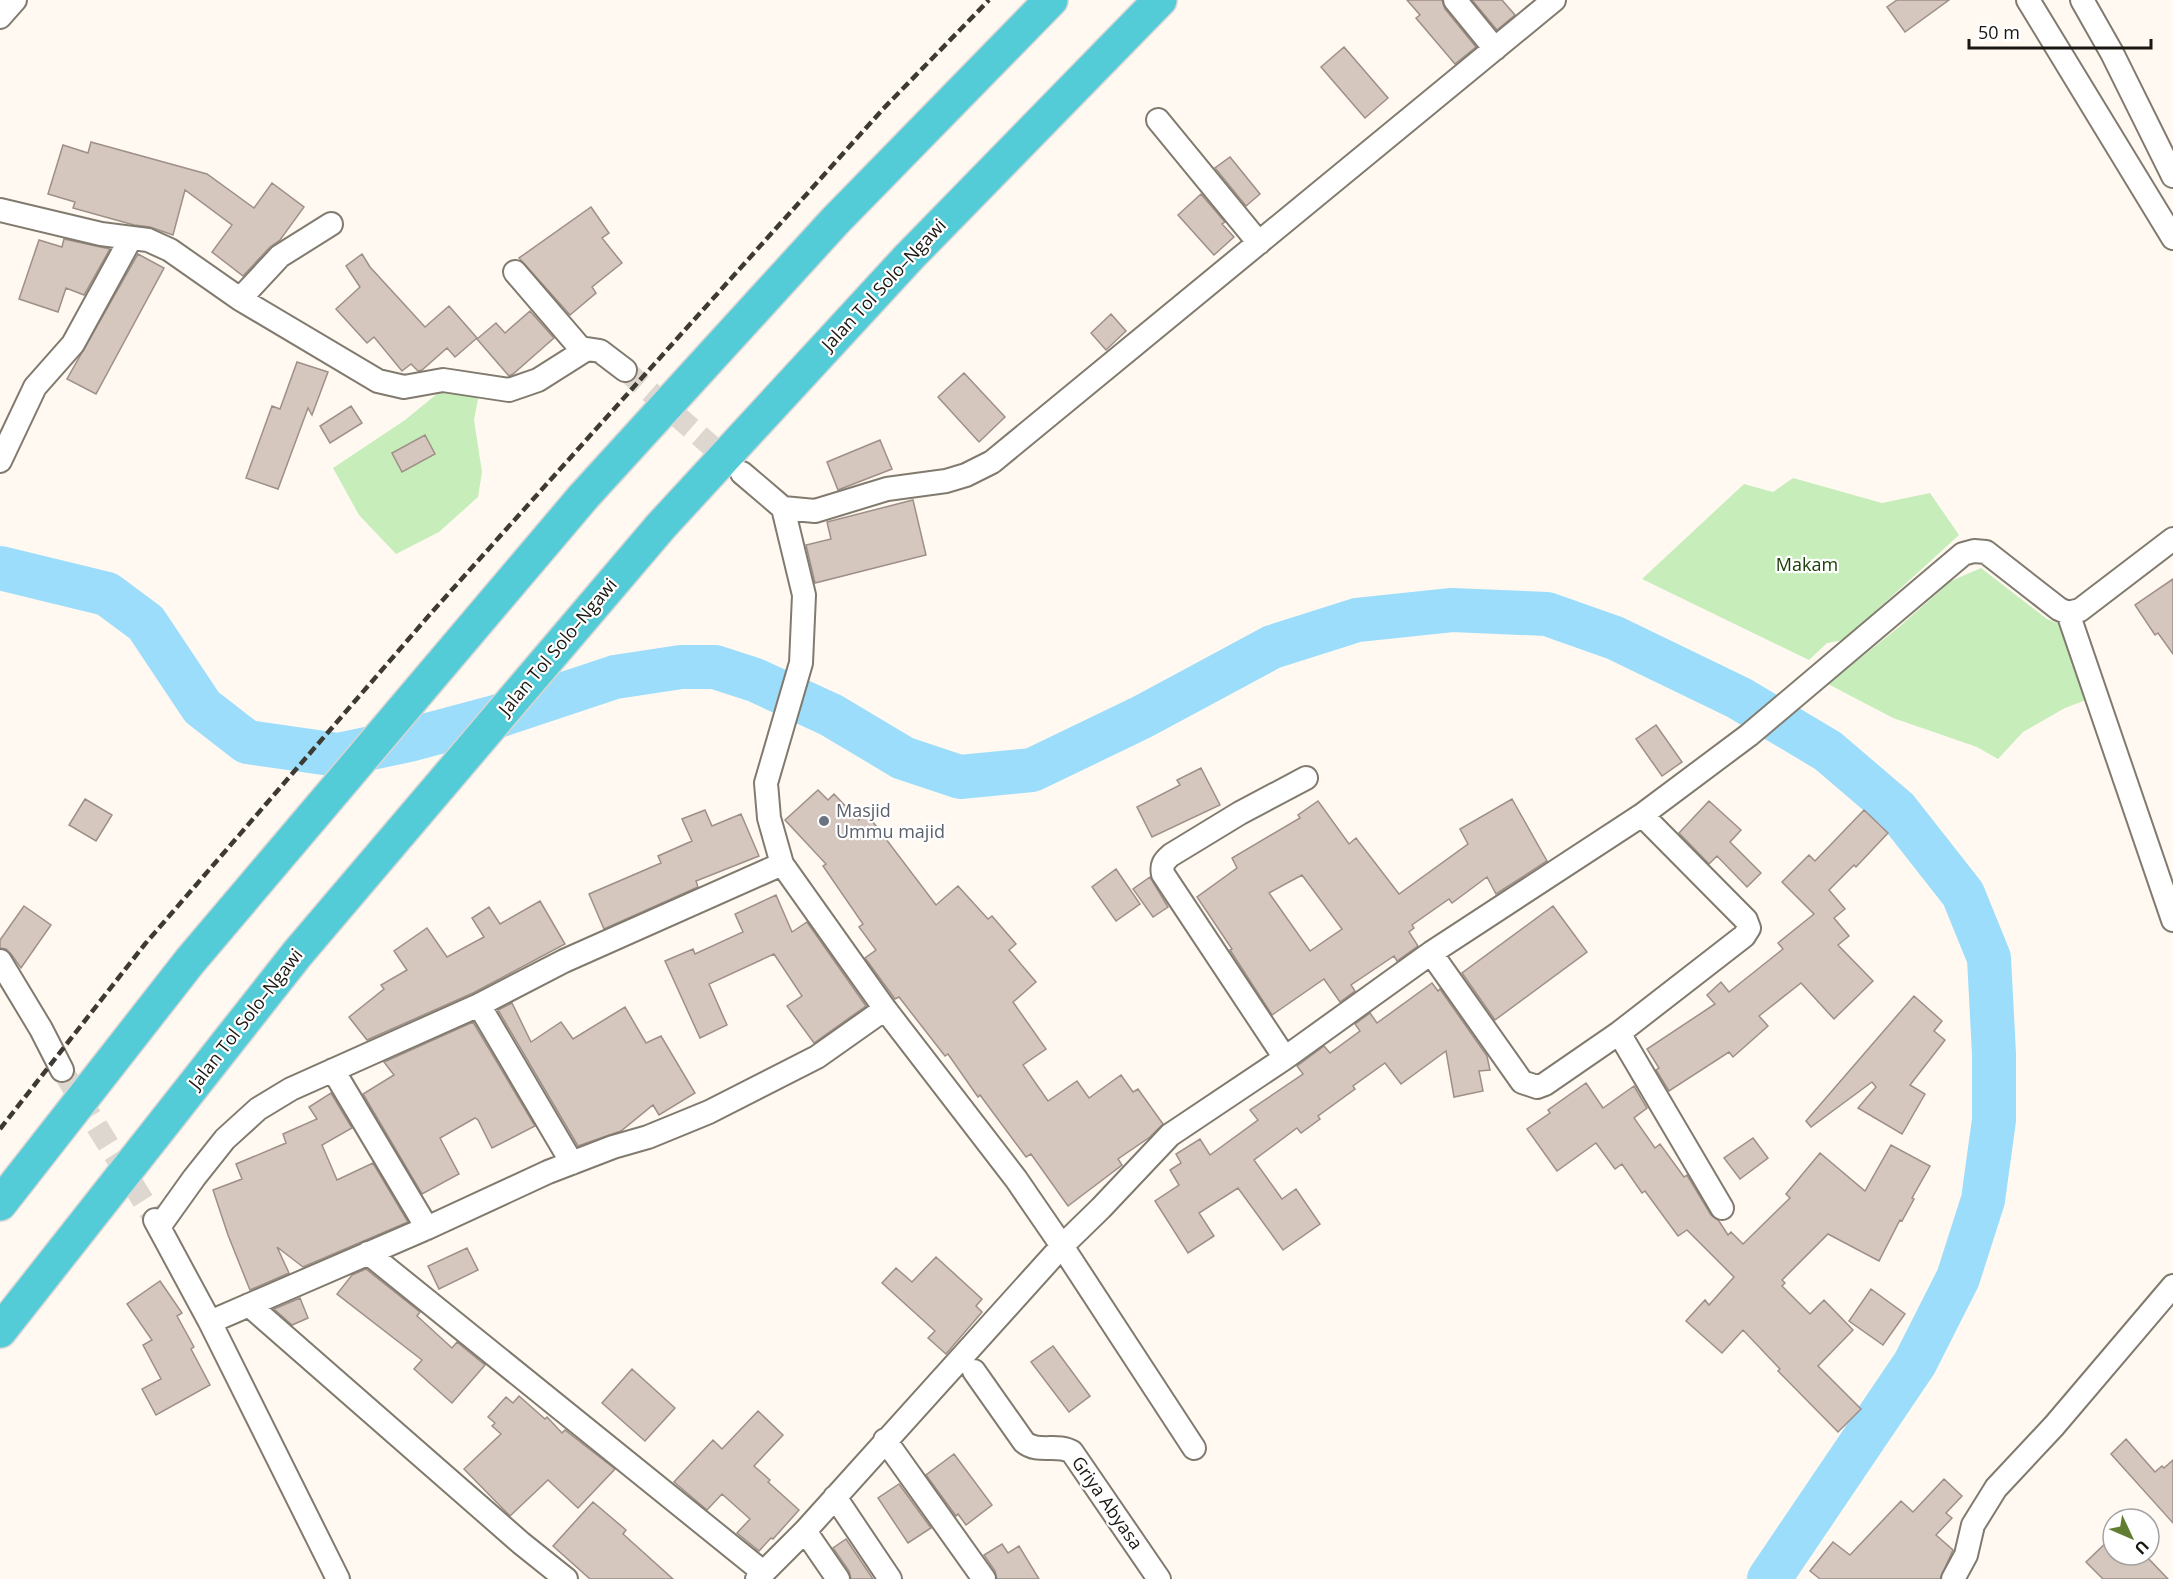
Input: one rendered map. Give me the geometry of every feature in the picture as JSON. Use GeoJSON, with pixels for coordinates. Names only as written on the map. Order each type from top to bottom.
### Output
{"type":"FeatureCollection","features":[{"type":"Feature","properties":{"kind":"highway"},"geometry":{"type":"LineString","coordinates":[[0,1204],[190,961],[584,496],[835,220],[1051,0]]}},
{"type":"Feature","properties":{"kind":"highway","name":"Jalan Tol Solo–Ngawi"},"geometry":{"type":"LineString","coordinates":[[0,1331],[297,954],[661,526],[909,257],[1160,0]]}},
{"type":"Feature","properties":{"kind":"street"},"geometry":{"type":"LineString","coordinates":[[0,17],[15,0]]}},
{"type":"Feature","properties":{"kind":"street"},"geometry":{"type":"LineString","coordinates":[[1455,0],[1496,49]]}},
{"type":"Feature","properties":{"kind":"street"},"geometry":{"type":"LineString","coordinates":[[783,508],[815,511],[887,489],[946,481],[966,475],[992,462],[1554,0]]}},
{"type":"Feature","properties":{"kind":"street"},"geometry":{"type":"LineString","coordinates":[[2028,0],[2173,238]]}},
{"type":"Feature","properties":{"kind":"street"},"geometry":{"type":"LineString","coordinates":[[2082,0],[2112,52],[2173,176]]}},
{"type":"Feature","properties":{"kind":"street"},"geometry":{"type":"LineString","coordinates":[[1158,120],[1259,243]]}},
{"type":"Feature","properties":{"kind":"street"},"geometry":{"type":"LineString","coordinates":[[0,210],[101,234],[148,240],[170,250],[240,299],[378,381],[404,387],[444,380],[509,390],[538,380],[559,368],[582,350],[587,349],[600,351],[625,370]]}},
{"type":"Feature","properties":{"kind":"street"},"geometry":{"type":"LineString","coordinates":[[240,299],[280,256],[331,224]]}},
{"type":"Feature","properties":{"kind":"street"},"geometry":{"type":"LineString","coordinates":[[0,461],[35,387],[74,344],[131,238]]}},
{"type":"Feature","properties":{"kind":"street"},"geometry":{"type":"LineString","coordinates":[[515,272],[582,350]]}},
{"type":"Feature","properties":{"kind":"street"},"geometry":{"type":"LineString","coordinates":[[742,472],[783,508],[804,595],[801,663],[766,783],[769,818],[782,864],[885,1009],[1016,1179],[1194,1448]]}},
{"type":"Feature","properties":{"kind":"street"},"geometry":{"type":"LineString","coordinates":[[2068,613],[2080,609],[2173,539]]}},
{"type":"Feature","properties":{"kind":"street"},"geometry":{"type":"LineString","coordinates":[[368,1253],[760,1576],[805,1531],[1062,1246],[1170,1135],[1285,1059],[1431,953],[1642,815],[1749,735],[1957,559],[1969,552],[1986,552],[2068,613],[2173,920]]}},
{"type":"Feature","properties":{"kind":"street"},"geometry":{"type":"LineString","coordinates":[[1285,1059],[1163,874],[1162,868],[1171,855],[1240,813],[1306,778]]}},
{"type":"Feature","properties":{"kind":"street"},"geometry":{"type":"LineString","coordinates":[[1431,953],[1522,1082],[1537,1087],[1545,1083],[1619,1033],[1744,936],[1749,928],[1746,920],[1642,815]]}},
{"type":"Feature","properties":{"kind":"street"},"geometry":{"type":"LineString","coordinates":[[338,1579],[210,1322],[157,1224],[225,1139],[258,1109],[291,1089],[479,1005],[564,961],[782,864]]}},
{"type":"Feature","properties":{"kind":"street"},"geometry":{"type":"LineString","coordinates":[[0,961],[41,1029],[62,1070]]}},
{"type":"Feature","properties":{"kind":"street"},"geometry":{"type":"LineString","coordinates":[[479,1005],[572,1163]]}},
{"type":"Feature","properties":{"kind":"street"},"geometry":{"type":"LineString","coordinates":[[210,1322],[572,1163],[613,1147],[648,1137],[709,1112],[817,1057],[885,1009]]}},
{"type":"Feature","properties":{"kind":"street"},"geometry":{"type":"LineString","coordinates":[[1619,1033],[1722,1208]]}},
{"type":"Feature","properties":{"kind":"street"},"geometry":{"type":"LineString","coordinates":[[333,1070],[427,1228]]}},
{"type":"Feature","properties":{"kind":"street"},"geometry":{"type":"LineString","coordinates":[[1953,1579],[1966,1555],[1973,1526],[1996,1488],[2054,1426],[2173,1286]]}},
{"type":"Feature","properties":{"kind":"street"},"geometry":{"type":"LineString","coordinates":[[249,1305],[521,1543],[566,1579]]}},
{"type":"Feature","properties":{"kind":"street","name":"Griya Abyasa"},"geometry":{"type":"LineString","coordinates":[[974,1371],[1024,1442],[1033,1447],[1055,1447],[1072,1452],[1159,1579]]}},
{"type":"Feature","properties":{"kind":"street"},"geometry":{"type":"LineString","coordinates":[[885,1440],[984,1579]]}},
{"type":"Feature","properties":{"kind":"street"},"geometry":{"type":"LineString","coordinates":[[835,1497],[890,1579]]}},
{"type":"Feature","properties":{"kind":"street"},"geometry":{"type":"LineString","coordinates":[[805,1531],[838,1579]]}},
{"type":"Feature","properties":{"kind":"green space"},"geometry":{"type":"Polygon","coordinates":[[[443,389],[479,394],[474,420],[482,472],[478,497],[439,532],[396,554],[359,515],[333,468],[405,420],[443,389]]]}},
{"type":"Feature","properties":{"kind":"green space","name":"Makam"},"geometry":{"type":"Polygon","coordinates":[[[1793,478],[1882,503],[1930,493],[1959,535],[1844,640],[1827,643],[1809,660],[1642,579],[1744,484],[1773,492],[1793,478]]]}},
{"type":"Feature","properties":{"kind":"green space"},"geometry":{"type":"Polygon","coordinates":[[[1981,568],[2047,619],[2059,624],[2086,700],[2065,708],[2023,732],[1998,759],[1977,747],[1893,718],[1828,684],[1899,627],[1951,581],[1981,568]]]}},
{"type":"Feature","properties":{"kind":"building"},"geometry":{"type":"Polygon","coordinates":[[[1407,0],[1442,0],[1445,9],[1476,47],[1455,64],[1416,18],[1420,15],[1407,0]]]}},
{"type":"Feature","properties":{"kind":"building"},"geometry":{"type":"Polygon","coordinates":[[[1472,0],[1502,0],[1515,15],[1497,30],[1472,0]]]}},
{"type":"Feature","properties":{"kind":"building"},"geometry":{"type":"Polygon","coordinates":[[[1897,0],[1949,0],[1905,32],[1887,7],[1897,0]]]}},
{"type":"Feature","properties":{"kind":"building"},"geometry":{"type":"Polygon","coordinates":[[[1344,47],[1388,98],[1365,118],[1321,67],[1344,47]]]}},
{"type":"Feature","properties":{"kind":"building"},"geometry":{"type":"Polygon","coordinates":[[[91,142],[207,174],[254,208],[272,183],[304,207],[280,240],[270,247],[243,276],[212,252],[232,225],[185,190],[173,235],[73,208],[75,202],[48,194],[63,145],[88,153],[91,142]]]}},
{"type":"Feature","properties":{"kind":"building"},"geometry":{"type":"Polygon","coordinates":[[[1230,157],[1260,194],[1246,206],[1215,168],[1230,157]]]}},
{"type":"Feature","properties":{"kind":"building"},"geometry":{"type":"Polygon","coordinates":[[[1201,194],[1225,222],[1222,224],[1234,237],[1214,255],[1178,215],[1201,194]]]}},
{"type":"Feature","properties":{"kind":"building"},"geometry":{"type":"Polygon","coordinates":[[[591,207],[609,233],[602,238],[622,263],[592,287],[596,293],[570,315],[519,258],[591,207]]]}},
{"type":"Feature","properties":{"kind":"building"},"geometry":{"type":"Polygon","coordinates":[[[64,239],[110,249],[84,295],[66,288],[58,312],[19,299],[39,240],[62,247],[64,239]]]}},
{"type":"Feature","properties":{"kind":"building"},"geometry":{"type":"Polygon","coordinates":[[[138,254],[164,268],[96,394],[67,379],[138,254]]]}},
{"type":"Feature","properties":{"kind":"building"},"geometry":{"type":"Polygon","coordinates":[[[362,254],[370,267],[425,327],[449,306],[477,338],[455,357],[447,348],[422,370],[418,371],[411,364],[402,371],[374,337],[367,343],[336,309],[360,287],[346,266],[362,254]]]}},
{"type":"Feature","properties":{"kind":"building"},"geometry":{"type":"Polygon","coordinates":[[[530,311],[554,338],[509,376],[477,339],[496,323],[505,333],[530,311]]]}},
{"type":"Feature","properties":{"kind":"building"},"geometry":{"type":"Polygon","coordinates":[[[1111,314],[1126,331],[1106,350],[1091,333],[1111,314]]]}},
{"type":"Feature","properties":{"kind":"building"},"geometry":{"type":"Polygon","coordinates":[[[297,362],[328,372],[312,415],[308,408],[278,489],[246,478],[272,406],[280,409],[297,362]]]}},
{"type":"Feature","properties":{"kind":"building"},"geometry":{"type":"Polygon","coordinates":[[[964,373],[1005,417],[979,442],[938,397],[964,373]]]}},
{"type":"Feature","properties":{"kind":"building"},"geometry":{"type":"Polygon","coordinates":[[[351,406],[362,423],[330,443],[320,426],[351,406]]]}},
{"type":"Feature","properties":{"kind":"building"},"geometry":{"type":"Polygon","coordinates":[[[425,435],[435,454],[402,472],[392,453],[425,435]]]}},
{"type":"Feature","properties":{"kind":"building"},"geometry":{"type":"Polygon","coordinates":[[[880,440],[892,469],[838,490],[827,462],[880,440]]]}},
{"type":"Feature","properties":{"kind":"building"},"geometry":{"type":"Polygon","coordinates":[[[913,500],[926,555],[815,583],[806,545],[831,539],[827,522],[913,500]]]}},
{"type":"Feature","properties":{"kind":"building"},"geometry":{"type":"Polygon","coordinates":[[[2173,579],[2173,654],[2158,633],[2155,635],[2135,605],[2173,579]]]}},
{"type":"Feature","properties":{"kind":"building"},"geometry":{"type":"Polygon","coordinates":[[[1656,725],[1682,762],[1662,776],[1636,739],[1656,725]]]}},
{"type":"Feature","properties":{"kind":"building"},"geometry":{"type":"Polygon","coordinates":[[[1201,768],[1220,805],[1152,837],[1137,807],[1180,785],[1177,780],[1201,768]]]}},
{"type":"Feature","properties":{"kind":"building"},"geometry":{"type":"Polygon","coordinates":[[[818,790],[828,800],[834,794],[859,820],[867,814],[936,905],[958,886],[988,919],[992,916],[1016,944],[1009,950],[1036,982],[1013,1002],[1046,1049],[1023,1065],[1048,1101],[1077,1081],[1089,1098],[1121,1075],[1133,1092],[1138,1089],[1163,1124],[1150,1137],[1118,1159],[1122,1165],[1068,1206],[1031,1154],[1026,1157],[980,1095],[978,1097],[948,1054],[945,1056],[899,997],[895,999],[865,958],[876,950],[859,927],[863,924],[823,866],[826,864],[785,820],[818,790]]]}},
{"type":"Feature","properties":{"kind":"building"},"geometry":{"type":"Polygon","coordinates":[[[85,799],[112,815],[96,841],[69,825],[85,799]]]}},
{"type":"Feature","properties":{"kind":"building"},"geometry":{"type":"Polygon","coordinates":[[[1512,799],[1547,861],[1496,894],[1487,877],[1452,903],[1449,899],[1412,925],[1414,928],[1409,932],[1418,946],[1397,961],[1394,956],[1351,985],[1355,991],[1340,1002],[1324,979],[1272,1015],[1197,897],[1237,868],[1232,858],[1300,818],[1298,815],[1318,801],[1349,844],[1356,838],[1399,894],[1468,844],[1460,829],[1512,799]],[[1302,875],[1269,893],[1310,951],[1342,929],[1302,875]]]}},
{"type":"Feature","properties":{"kind":"building"},"geometry":{"type":"Polygon","coordinates":[[[1709,801],[1741,830],[1730,842],[1761,873],[1747,887],[1717,856],[1709,864],[1679,833],[1709,801]]]}},
{"type":"Feature","properties":{"kind":"building"},"geometry":{"type":"Polygon","coordinates":[[[705,810],[712,826],[741,814],[759,856],[696,881],[698,887],[604,929],[589,894],[661,863],[658,856],[692,841],[682,819],[705,810]]]}},
{"type":"Feature","properties":{"kind":"building"},"geometry":{"type":"Polygon","coordinates":[[[1864,810],[1888,833],[1856,867],[1854,865],[1829,890],[1845,909],[1834,918],[1849,936],[1838,945],[1873,981],[1834,1019],[1801,983],[1759,1016],[1768,1026],[1733,1057],[1729,1052],[1669,1091],[1656,1070],[1659,1068],[1647,1049],[1715,1004],[1707,995],[1721,982],[1729,992],[1783,949],[1778,943],[1814,914],[1782,882],[1809,855],[1815,861],[1864,810]]]}},
{"type":"Feature","properties":{"kind":"building"},"geometry":{"type":"Polygon","coordinates":[[[1116,869],[1140,904],[1116,921],[1092,887],[1116,869]]]}},
{"type":"Feature","properties":{"kind":"building"},"geometry":{"type":"Polygon","coordinates":[[[1150,877],[1168,907],[1153,917],[1133,889],[1150,877]]]}},
{"type":"Feature","properties":{"kind":"building"},"geometry":{"type":"Polygon","coordinates":[[[776,895],[792,932],[807,922],[866,1006],[814,1043],[787,1006],[802,996],[774,954],[709,984],[727,1025],[700,1038],[665,961],[693,949],[695,954],[743,932],[735,914],[776,895]]]}},
{"type":"Feature","properties":{"kind":"building"},"geometry":{"type":"Polygon","coordinates":[[[540,901],[565,944],[473,993],[367,1040],[349,1017],[384,989],[381,985],[407,970],[394,951],[427,928],[447,957],[484,937],[472,918],[489,907],[500,924],[540,901]]]}},
{"type":"Feature","properties":{"kind":"building"},"geometry":{"type":"Polygon","coordinates":[[[24,906],[51,925],[21,968],[6,949],[0,948],[0,940],[24,906]]]}},
{"type":"Feature","properties":{"kind":"building"},"geometry":{"type":"Polygon","coordinates":[[[1553,906],[1587,952],[1495,1020],[1462,973],[1553,906]]]}},
{"type":"Feature","properties":{"kind":"building"},"geometry":{"type":"Polygon","coordinates":[[[1432,983],[1438,991],[1440,989],[1487,1056],[1490,1070],[1479,1071],[1483,1091],[1454,1097],[1446,1051],[1401,1084],[1385,1063],[1353,1086],[1355,1089],[1318,1116],[1320,1119],[1301,1133],[1297,1128],[1254,1160],[1282,1199],[1296,1189],[1320,1224],[1283,1250],[1238,1188],[1199,1213],[1214,1236],[1188,1253],[1155,1201],[1179,1185],[1170,1170],[1181,1163],[1176,1154],[1200,1139],[1210,1155],[1258,1120],[1250,1110],[1303,1074],[1297,1066],[1324,1046],[1330,1053],[1360,1031],[1355,1024],[1370,1013],[1377,1023],[1432,983]]]}},
{"type":"Feature","properties":{"kind":"building"},"geometry":{"type":"Polygon","coordinates":[[[1914,996],[1942,1021],[1934,1031],[1945,1040],[1910,1085],[1925,1094],[1902,1134],[1858,1108],[1876,1087],[1872,1082],[1811,1127],[1806,1121],[1914,996]]]}},
{"type":"Feature","properties":{"kind":"building"},"geometry":{"type":"Polygon","coordinates":[[[512,1003],[531,1042],[561,1022],[573,1039],[625,1007],[646,1043],[661,1036],[695,1093],[659,1115],[653,1105],[621,1131],[578,1146],[498,1010],[512,1003]]]}},
{"type":"Feature","properties":{"kind":"building"},"geometry":{"type":"Polygon","coordinates":[[[473,1022],[535,1126],[492,1148],[475,1118],[440,1138],[459,1174],[422,1194],[363,1094],[394,1075],[384,1062],[473,1022]]]}},
{"type":"Feature","properties":{"kind":"building"},"geometry":{"type":"Polygon","coordinates":[[[1586,1083],[1603,1108],[1634,1086],[1647,1108],[1634,1118],[1655,1148],[1660,1144],[1684,1177],[1687,1175],[1711,1215],[1719,1221],[1728,1235],[1731,1232],[1743,1244],[1790,1198],[1786,1194],[1820,1153],[1865,1191],[1891,1145],[1930,1166],[1879,1261],[1828,1234],[1782,1280],[1785,1283],[1782,1286],[1810,1314],[1824,1300],[1853,1330],[1818,1366],[1861,1409],[1838,1432],[1778,1371],[1780,1369],[1743,1330],[1722,1353],[1686,1321],[1705,1300],[1709,1305],[1734,1277],[1687,1230],[1678,1236],[1645,1191],[1642,1193],[1622,1164],[1615,1169],[1596,1143],[1557,1171],[1527,1129],[1550,1113],[1548,1110],[1586,1083]]]}},
{"type":"Feature","properties":{"kind":"building"},"geometry":{"type":"Polygon","coordinates":[[[331,1093],[352,1128],[322,1145],[337,1180],[373,1163],[408,1222],[303,1267],[277,1247],[289,1273],[250,1290],[213,1190],[242,1179],[236,1164],[286,1143],[283,1134],[317,1119],[309,1107],[331,1093]]]}},
{"type":"Feature","properties":{"kind":"building"},"geometry":{"type":"Polygon","coordinates":[[[1753,1138],[1768,1158],[1740,1179],[1724,1158],[1753,1138]]]}},
{"type":"Feature","properties":{"kind":"building"},"geometry":{"type":"Polygon","coordinates":[[[467,1248],[478,1270],[439,1289],[428,1266],[467,1248]]]}},
{"type":"Feature","properties":{"kind":"building"},"geometry":{"type":"Polygon","coordinates":[[[936,1257],[982,1299],[976,1306],[982,1312],[946,1354],[928,1338],[935,1331],[882,1283],[896,1268],[912,1282],[936,1257]]]}},
{"type":"Feature","properties":{"kind":"building"},"geometry":{"type":"Polygon","coordinates":[[[366,1269],[420,1312],[417,1316],[452,1348],[457,1342],[485,1365],[452,1403],[414,1369],[422,1360],[337,1294],[352,1275],[366,1269]]]}},
{"type":"Feature","properties":{"kind":"building"},"geometry":{"type":"Polygon","coordinates":[[[160,1281],[182,1313],[177,1316],[194,1347],[191,1349],[210,1385],[156,1415],[142,1389],[161,1379],[143,1345],[152,1340],[127,1304],[160,1281]]]}},
{"type":"Feature","properties":{"kind":"building"},"geometry":{"type":"Polygon","coordinates":[[[1871,1289],[1905,1314],[1883,1345],[1849,1321],[1871,1289]]]}},
{"type":"Feature","properties":{"kind":"building"},"geometry":{"type":"Polygon","coordinates":[[[300,1298],[308,1318],[292,1325],[274,1309],[300,1298]]]}},
{"type":"Feature","properties":{"kind":"building"},"geometry":{"type":"Polygon","coordinates":[[[1053,1346],[1090,1396],[1069,1412],[1031,1362],[1053,1346]]]}},
{"type":"Feature","properties":{"kind":"building"},"geometry":{"type":"Polygon","coordinates":[[[632,1369],[675,1408],[645,1441],[602,1403],[632,1369]]]}},
{"type":"Feature","properties":{"kind":"building"},"geometry":{"type":"Polygon","coordinates":[[[519,1396],[545,1419],[547,1417],[562,1433],[565,1430],[615,1469],[578,1508],[548,1480],[510,1516],[464,1469],[501,1434],[492,1426],[495,1423],[488,1417],[506,1397],[513,1403],[519,1396]]]}},
{"type":"Feature","properties":{"kind":"building"},"geometry":{"type":"Polygon","coordinates":[[[758,1411],[783,1435],[754,1466],[799,1510],[759,1551],[737,1533],[750,1519],[722,1494],[707,1510],[674,1482],[713,1440],[722,1449],[758,1411]]]}},
{"type":"Feature","properties":{"kind":"building"},"geometry":{"type":"Polygon","coordinates":[[[2126,1439],[2155,1472],[2173,1460],[2173,1523],[2161,1507],[2111,1454],[2126,1439]]]}},
{"type":"Feature","properties":{"kind":"building"},"geometry":{"type":"Polygon","coordinates":[[[954,1454],[992,1505],[966,1525],[958,1514],[956,1516],[926,1475],[954,1454]]]}},
{"type":"Feature","properties":{"kind":"building"},"geometry":{"type":"Polygon","coordinates":[[[1944,1479],[1962,1496],[1946,1513],[1952,1518],[1936,1535],[1953,1550],[1940,1579],[1820,1579],[1810,1571],[1833,1542],[1850,1555],[1901,1501],[1913,1512],[1944,1479]]]}},
{"type":"Feature","properties":{"kind":"building"},"geometry":{"type":"Polygon","coordinates":[[[899,1484],[931,1528],[908,1543],[878,1498],[899,1484]]]}},
{"type":"Feature","properties":{"kind":"building"},"geometry":{"type":"Polygon","coordinates":[[[593,1502],[626,1530],[623,1534],[673,1579],[590,1579],[553,1546],[593,1502]]]}},
{"type":"Feature","properties":{"kind":"building"},"geometry":{"type":"Polygon","coordinates":[[[846,1539],[873,1579],[851,1579],[849,1571],[833,1548],[846,1539]]]}},
{"type":"Feature","properties":{"kind":"building"},"geometry":{"type":"Polygon","coordinates":[[[1002,1544],[1008,1553],[1019,1546],[1039,1579],[997,1579],[995,1571],[984,1555],[1002,1544]]]}},
{"type":"Feature","properties":{"kind":"building"},"geometry":{"type":"Polygon","coordinates":[[[2101,1548],[2101,1567],[2156,1567],[2168,1579],[2103,1579],[2086,1562],[2101,1548]]]}},
{"type":"Feature","properties":{"kind":"waterway"},"geometry":{"type":"LineString","coordinates":[[0,568],[107,594],[146,623],[202,707],[247,742],[338,755],[409,740],[495,717],[615,677],[681,667],[715,667],[755,680],[831,715],[903,758],[960,777],[1032,770],[1142,717],[1272,647],[1357,620],[1452,610],[1547,614],[1615,638],[1739,698],[1828,751],[1897,810],[1963,894],[1989,958],[1994,1054],[1994,1120],[1983,1200],[1958,1278],[1915,1363],[1769,1579]]}},
{"type":"Feature","properties":{"kind":"tunnel"},"geometry":{"type":"LineString","coordinates":[[625,370],[734,466]]}},
{"type":"Feature","properties":{"kind":"tunnel"},"geometry":{"type":"LineString","coordinates":[[62,1070],[155,1220]]}},
{"type":"Feature","properties":{"kind":"railway"},"geometry":{"type":"LineString","coordinates":[[0,1129],[145,944],[432,612],[883,109],[989,0]]}},
{"type":"Feature","properties":{"kind":"place","name":"Masjid Ummu majid"},"geometry":{"type":"Point","coordinates":[824,821]}}]}
